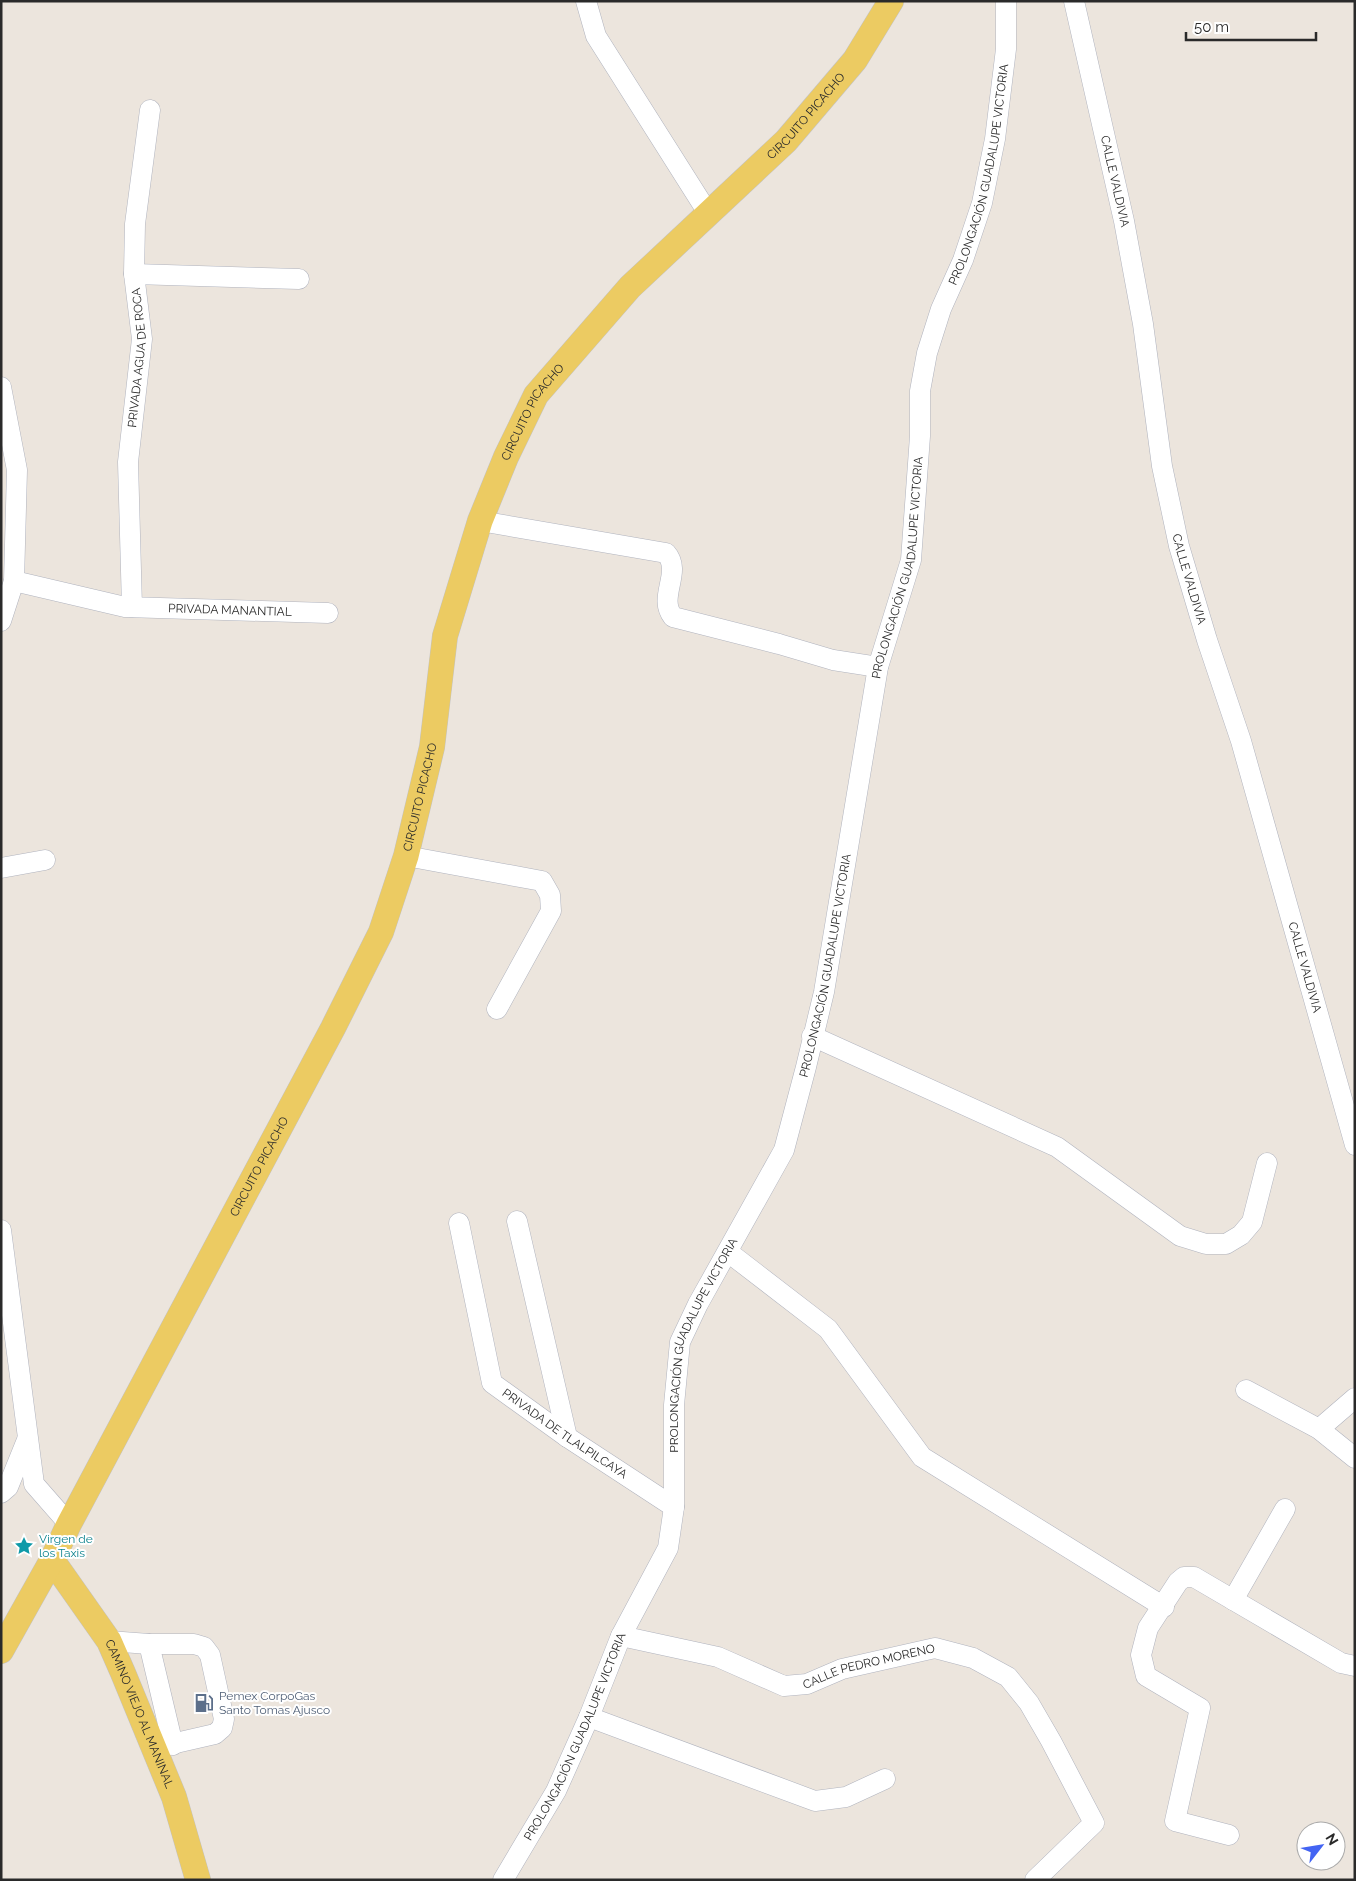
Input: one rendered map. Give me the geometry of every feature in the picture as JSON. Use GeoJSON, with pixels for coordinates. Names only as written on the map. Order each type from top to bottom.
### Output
{"type":"FeatureCollection","features":[{"type":"Feature","properties":{"kind":"main road","name":"CIRCUITO PICACHO"},"geometry":{"type":"LineString","coordinates":[[4,1642],[52,1560],[69,1524],[333,1028],[381,932],[406,856],[432,747],[445,636],[480,521],[506,457],[536,395],[630,286],[786,141],[855,60],[892,1]]}},
{"type":"Feature","properties":{"kind":"main road","name":"CAMINO VIEJO AL MANINAL"},"geometry":{"type":"LineString","coordinates":[[52,1560],[109,1641],[164,1746],[174,1797],[198,1880]]}},
{"type":"Feature","properties":{"kind":"street"},"geometry":{"type":"LineString","coordinates":[[586,1],[596,36],[708,213]]}},
{"type":"Feature","properties":{"kind":"street","name":"PROLONGACIÓN GUADALUPE VICTORIA"},"geometry":{"type":"LineString","coordinates":[[503,1880],[556,1791],[589,1717],[621,1636],[668,1548],[674,1507],[674,1405],[680,1342],[698,1304],[784,1150],[806,1068],[812,1036],[824,992],[878,667],[911,560],[920,436],[920,391],[941,309],[963,260],[982,203],[995,139],[1006,49],[1006,1]]}},
{"type":"Feature","properties":{"kind":"street","name":"CALLE VALDIVIA"},"geometry":{"type":"LineString","coordinates":[[1074,1],[1124,221],[1143,324],[1162,466],[1179,546],[1207,640],[1241,741],[1355,1145]]}},
{"type":"Feature","properties":{"kind":"street","name":"PRIVADA AGUA DE ROCA"},"geometry":{"type":"LineString","coordinates":[[132,607],[128,462],[142,340],[134,274],[135,224],[150,110]]}},
{"type":"Feature","properties":{"kind":"street"},"geometry":{"type":"LineString","coordinates":[[134,274],[300,279]]}},
{"type":"Feature","properties":{"kind":"street"},"geometry":{"type":"LineString","coordinates":[[1,387],[9,468],[14,581],[1,621]]}},
{"type":"Feature","properties":{"kind":"street"},"geometry":{"type":"LineString","coordinates":[[480,521],[666,554],[672,560],[667,597],[668,610],[673,617],[833,660],[878,667]]}},
{"type":"Feature","properties":{"kind":"street","name":"PRIVADA MANANTIAL"},"geometry":{"type":"LineString","coordinates":[[14,581],[125,607],[328,613]]}},
{"type":"Feature","properties":{"kind":"street"},"geometry":{"type":"LineString","coordinates":[[406,856],[542,881],[550,895],[551,911],[497,1009]]}},
{"type":"Feature","properties":{"kind":"street"},"geometry":{"type":"LineString","coordinates":[[1,868],[44,860]]}},
{"type":"Feature","properties":{"kind":"street"},"geometry":{"type":"LineString","coordinates":[[812,1036],[1057,1147],[1180,1236],[1206,1244],[1226,1244],[1241,1235],[1252,1222],[1267,1163]]}},
{"type":"Feature","properties":{"kind":"street"},"geometry":{"type":"LineString","coordinates":[[517,1221],[567,1437]]}},
{"type":"Feature","properties":{"kind":"street","name":"PRIVADA DE TLALPILCAYA"},"geometry":{"type":"LineString","coordinates":[[459,1223],[492,1383],[567,1437],[674,1507]]}},
{"type":"Feature","properties":{"kind":"street"},"geometry":{"type":"LineString","coordinates":[[1,1230],[34,1484],[69,1524]]}},
{"type":"Feature","properties":{"kind":"street"},"geometry":{"type":"LineString","coordinates":[[728,1252],[828,1328],[922,1457],[1164,1607]]}},
{"type":"Feature","properties":{"kind":"street"},"geometry":{"type":"LineString","coordinates":[[1246,1390],[1319,1429],[1355,1458]]}},
{"type":"Feature","properties":{"kind":"street"},"geometry":{"type":"LineString","coordinates":[[1319,1429],[1355,1398]]}},
{"type":"Feature","properties":{"kind":"street"},"geometry":{"type":"LineString","coordinates":[[1,1493],[8,1487],[28,1438]]}},
{"type":"Feature","properties":{"kind":"street"},"geometry":{"type":"LineString","coordinates":[[1233,1600],[1285,1509]]}},
{"type":"Feature","properties":{"kind":"street"},"geometry":{"type":"LineString","coordinates":[[1230,1835],[1175,1821],[1200,1708],[1146,1676],[1141,1655],[1148,1628],[1164,1607],[1178,1582],[1184,1576],[1194,1577],[1341,1663],[1355,1666]]}},
{"type":"Feature","properties":{"kind":"street","name":"CALLE PEDRO MORENO"},"geometry":{"type":"LineString","coordinates":[[621,1636],[718,1657],[784,1686],[807,1684],[842,1669],[935,1648],[973,1658],[1008,1677],[1028,1703],[1051,1741],[1094,1823],[1035,1880]]}},
{"type":"Feature","properties":{"kind":"street"},"geometry":{"type":"LineString","coordinates":[[109,1641],[149,1644],[194,1644],[204,1647],[210,1655],[224,1719],[222,1728],[215,1734],[164,1746],[149,1644]]}},
{"type":"Feature","properties":{"kind":"street"},"geometry":{"type":"LineString","coordinates":[[589,1717],[815,1802],[846,1797],[885,1779]]}},
{"type":"Feature","properties":{"kind":"place","name":"Virgen de los Taxis"},"geometry":{"type":"Point","coordinates":[24,1546]}},
{"type":"Feature","properties":{"kind":"place","name":"Pemex CorpoGas Santo Tomas Ajusco"},"geometry":{"type":"Point","coordinates":[204,1703]}}]}
